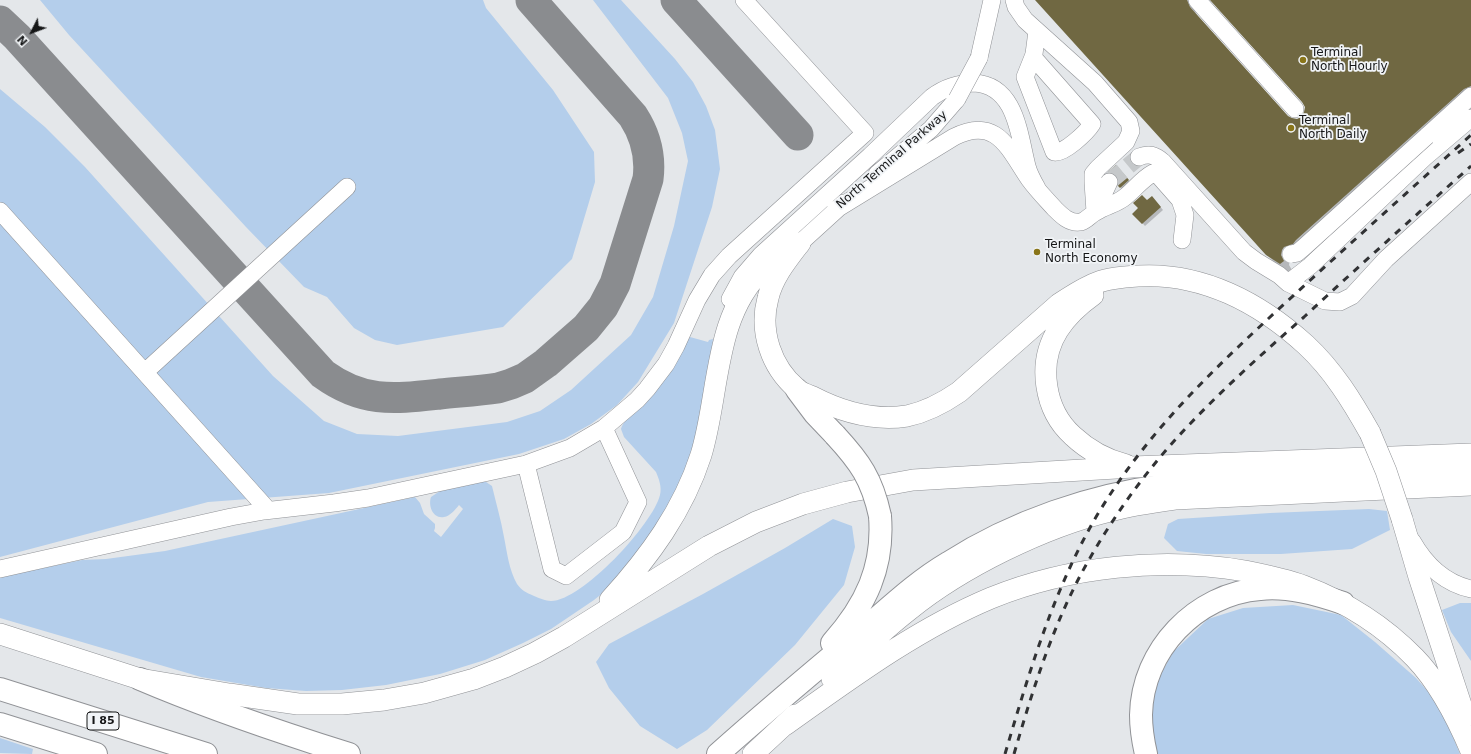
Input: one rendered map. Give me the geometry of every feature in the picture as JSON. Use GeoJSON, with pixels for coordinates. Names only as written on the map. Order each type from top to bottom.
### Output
{"type":"FeatureCollection","features":[{"type":"Feature","properties":{"kind":"highway"},"geometry":{"type":"LineString","coordinates":[[784,696],[838,636],[861,606],[871,586],[876,570],[881,533],[880,516],[876,496],[870,480],[850,451],[815,414],[798,390]]}},
{"type":"Feature","properties":{"kind":"highway"},"geometry":{"type":"LineString","coordinates":[[718,754],[889,606],[932,573],[964,553],[1000,534],[1062,509],[1120,493],[1202,481],[1471,466]]}},
{"type":"Feature","properties":{"kind":"highway"},"geometry":{"type":"LineString","coordinates":[[1146,754],[1142,734],[1141,714],[1144,693],[1150,672],[1159,653],[1170,636],[1184,621],[1220,599],[1239,592],[1260,589],[1300,591],[1322,596],[1343,604]]}},
{"type":"Feature","properties":{"kind":"highway"},"geometry":{"type":"LineString","coordinates":[[140,679],[185,698],[296,738],[349,754]]}},
{"type":"Feature","properties":{"kind":"highway","name":"I 85"},"geometry":{"type":"LineString","coordinates":[[0,689],[206,754]]}},
{"type":"Feature","properties":{"kind":"highway"},"geometry":{"type":"LineString","coordinates":[[0,724],[96,754]]}},
{"type":"Feature","properties":{"kind":"main road"},"geometry":{"type":"LineString","coordinates":[[590,620],[607,604],[643,562],[664,533],[684,498],[701,455],[728,323],[733,311],[749,284],[764,268],[800,243]]}},
{"type":"Feature","properties":{"kind":"main road"},"geometry":{"type":"LineString","coordinates":[[800,243],[774,279],[768,298],[765,312],[765,324],[770,351],[776,364],[798,390],[830,406],[845,412],[859,415],[889,418],[924,412],[944,402],[959,392],[1036,324],[1071,296],[1096,283],[1113,278],[1151,275],[1170,276],[1206,284],[1231,294],[1266,314],[1307,346],[1324,364],[1340,383],[1370,433],[1386,471],[1402,519],[1418,577],[1464,710],[1471,737]]}},
{"type":"Feature","properties":{"kind":"main road"},"geometry":{"type":"LineString","coordinates":[[1130,276],[1094,294],[1064,321],[1057,331],[1048,351],[1046,375],[1048,395],[1054,410],[1062,424],[1072,436],[1097,453],[1114,462],[1132,467]]}},
{"type":"Feature","properties":{"kind":"main road"},"geometry":{"type":"LineString","coordinates":[[0,634],[140,679],[298,704],[342,704],[384,700],[424,693],[474,679],[505,667],[564,637],[709,546],[779,513],[824,497],[913,480],[1132,467],[1471,454]]}},
{"type":"Feature","properties":{"kind":"main road"},"geometry":{"type":"LineString","coordinates":[[753,754],[785,725],[822,687],[883,631],[910,609],[964,572],[1020,544],[1078,520],[1144,503],[1176,499],[1471,485]]}},
{"type":"Feature","properties":{"kind":"main road"},"geometry":{"type":"LineString","coordinates":[[785,725],[879,660],[948,618],[994,597],[1063,576],[1110,568],[1136,566],[1186,566],[1236,570],[1282,579],[1303,585],[1364,616],[1382,628],[1416,659],[1443,695],[1471,751]]}},
{"type":"Feature","properties":{"kind":"street"},"geometry":{"type":"LineString","coordinates":[[0,569],[231,517],[268,510],[368,498],[526,464],[570,448],[604,428],[637,400],[656,378],[680,339],[698,300],[712,276],[729,256],[866,133],[744,0]]}},
{"type":"Feature","properties":{"kind":"street","name":"North Terminal Parkway"},"geometry":{"type":"LineString","coordinates":[[800,243],[835,210],[931,129],[957,99],[979,58],[992,0]]}},
{"type":"Feature","properties":{"kind":"street"},"geometry":{"type":"LineString","coordinates":[[1014,0],[1016,7],[1025,20],[1095,83],[1129,122],[1131,131],[1126,142],[1093,174],[1095,212]]}},
{"type":"Feature","properties":{"kind":"street"},"geometry":{"type":"LineString","coordinates":[[1197,0],[1225,29],[1295,109]]}},
{"type":"Feature","properties":{"kind":"street"},"geometry":{"type":"LineString","coordinates":[[1033,56],[1092,124],[1089,129],[1063,151],[1057,153],[1054,152],[1025,77],[1033,56],[1037,30]]}},
{"type":"Feature","properties":{"kind":"street"},"geometry":{"type":"LineString","coordinates":[[1033,56],[1046,51],[1059,51]]}},
{"type":"Feature","properties":{"kind":"street"},"geometry":{"type":"LineString","coordinates":[[720,361],[718,340],[721,320],[733,291],[742,277],[761,255],[940,91],[958,85],[980,84],[987,86],[1002,96],[1014,115],[1028,167],[1037,188]]}},
{"type":"Feature","properties":{"kind":"street"},"geometry":{"type":"LineString","coordinates":[[1291,254],[1297,253],[1303,248],[1471,96]]}},
{"type":"Feature","properties":{"kind":"street"},"geometry":{"type":"LineString","coordinates":[[1288,283],[1310,266],[1424,158],[1471,118]]}},
{"type":"Feature","properties":{"kind":"street"},"geometry":{"type":"LineString","coordinates":[[835,210],[954,137],[968,131],[984,131],[998,136],[1004,141],[1012,150],[1028,177],[1037,188],[1061,215],[1072,222],[1085,220],[1095,212],[1124,198],[1148,176],[1153,173],[1158,175],[1180,200],[1185,215],[1182,240]]}},
{"type":"Feature","properties":{"kind":"street"},"geometry":{"type":"LineString","coordinates":[[1412,145],[1424,158]]}},
{"type":"Feature","properties":{"kind":"street"},"geometry":{"type":"LineString","coordinates":[[1139,157],[1150,154],[1156,156],[1244,252],[1279,275],[1288,283],[1325,301],[1340,302],[1352,296],[1386,258],[1471,182]]}},
{"type":"Feature","properties":{"kind":"street"},"geometry":{"type":"LineString","coordinates":[[1095,212],[1109,182]]}},
{"type":"Feature","properties":{"kind":"street"},"geometry":{"type":"LineString","coordinates":[[145,372],[347,187]]}},
{"type":"Feature","properties":{"kind":"street"},"geometry":{"type":"LineString","coordinates":[[0,211],[268,510]]}},
{"type":"Feature","properties":{"kind":"street"},"geometry":{"type":"LineString","coordinates":[[526,464],[552,568],[566,576],[623,532],[638,502],[604,428]]}},
{"type":"Feature","properties":{"kind":"street"},"geometry":{"type":"LineString","coordinates":[[1442,487],[1471,489]]}},
{"type":"Feature","properties":{"kind":"street"},"geometry":{"type":"LineString","coordinates":[[1402,519],[1412,542],[1422,558],[1434,570],[1448,580],[1463,587],[1471,588]]}},
{"type":"Feature","properties":{"kind":"shaded area"},"geometry":{"type":"Polygon","coordinates":[[[40,0],[483,0],[486,8],[553,90],[594,152],[595,182],[572,259],[503,327],[397,345],[375,340],[354,328],[327,297],[304,287],[246,227],[69,35],[40,0]]]}},
{"type":"Feature","properties":{"kind":"shaded area"},"geometry":{"type":"Polygon","coordinates":[[[593,0],[621,0],[675,59],[693,82],[706,106],[715,130],[720,169],[712,207],[674,323],[638,382],[617,405],[591,424],[564,439],[519,454],[329,493],[208,502],[0,557],[0,89],[45,127],[85,167],[273,376],[324,421],[357,434],[398,436],[507,422],[540,411],[571,390],[631,335],[653,297],[674,226],[688,161],[682,133],[668,98],[593,0]]]}},
{"type":"Feature","properties":{"kind":"shaded area"},"geometry":{"type":"Polygon","coordinates":[[[690,337],[708,342],[709,340],[713,339],[710,371],[695,451],[658,530],[609,588],[594,600],[551,629],[485,660],[440,674],[386,685],[342,690],[306,691],[266,688],[201,677],[0,618],[0,577],[82,560],[106,559],[165,551],[415,497],[420,503],[424,514],[435,524],[434,531],[441,537],[463,509],[459,505],[454,511],[444,517],[437,516],[431,508],[431,497],[440,491],[482,482],[486,482],[492,486],[510,567],[517,584],[520,588],[534,596],[545,600],[551,601],[564,598],[580,589],[614,559],[631,541],[655,508],[661,492],[660,483],[656,472],[624,437],[621,429],[626,420],[647,401],[656,390],[690,337]]]}},
{"type":"Feature","properties":{"kind":"shaded area"},"geometry":{"type":"Polygon","coordinates":[[[1369,509],[1387,511],[1390,530],[1352,549],[1281,554],[1206,554],[1177,551],[1164,538],[1168,524],[1178,519],[1369,509]]]}},
{"type":"Feature","properties":{"kind":"shaded area"},"geometry":{"type":"Polygon","coordinates":[[[833,519],[852,526],[855,547],[844,585],[795,645],[707,730],[677,749],[640,726],[609,688],[596,662],[609,644],[703,594],[833,519]]]}},
{"type":"Feature","properties":{"kind":"shaded area"},"geometry":{"type":"Polygon","coordinates":[[[1460,603],[1471,603],[1471,661],[1451,632],[1442,610],[1460,603]]]}},
{"type":"Feature","properties":{"kind":"shaded area"},"geometry":{"type":"Polygon","coordinates":[[[1293,605],[1341,615],[1416,678],[1440,705],[1460,754],[1153,754],[1148,729],[1152,691],[1173,652],[1208,619],[1243,608],[1293,605]]]}},
{"type":"Feature","properties":{"kind":"shaded area"},"geometry":{"type":"Polygon","coordinates":[[[0,738],[33,749],[32,754],[0,753],[0,738]]]}},
{"type":"Feature","properties":{"kind":"building","name":"Terminal North Daily"},"geometry":{"type":"Polygon","coordinates":[[[1035,0],[1187,0],[1190,7],[1288,116],[1297,119],[1301,117],[1304,112],[1305,107],[1302,102],[1210,0],[1471,0],[1471,86],[1464,89],[1293,244],[1284,247],[1281,255],[1284,261],[1280,264],[1266,255],[1035,0]]]}},
{"type":"Feature","properties":{"kind":"building"},"geometry":{"type":"Polygon","coordinates":[[[1116,165],[1129,180],[1120,188],[1118,186],[1119,181],[1117,176],[1108,172],[1116,165]]]}},
{"type":"Feature","properties":{"kind":"building"},"geometry":{"type":"Polygon","coordinates":[[[1142,195],[1147,200],[1152,196],[1161,207],[1142,224],[1132,214],[1138,208],[1133,203],[1142,195]]]}},
{"type":"Feature","properties":{"kind":"taxiway"},"geometry":{"type":"LineString","coordinates":[[0,21],[17,37],[323,374],[352,390],[379,397],[393,398],[498,388],[525,378],[546,363],[586,328],[603,307],[615,284],[648,179],[649,162],[644,139],[633,116],[531,0]]}},
{"type":"Feature","properties":{"kind":"taxiway"},"geometry":{"type":"LineString","coordinates":[[676,0],[798,135]]}},
{"type":"Feature","properties":{"kind":"tunnel"},"geometry":{"type":"LineString","coordinates":[[1109,182],[1139,157]]}},
{"type":"Feature","properties":{"kind":"railway"},"geometry":{"type":"LineString","coordinates":[[1005,754],[1043,633],[1067,574],[1096,517],[1139,454],[1187,398],[1239,346],[1471,135]]}},
{"type":"Feature","properties":{"kind":"railway"},"geometry":{"type":"LineString","coordinates":[[1458,153],[1471,144]]}},
{"type":"Feature","properties":{"kind":"railway"},"geometry":{"type":"LineString","coordinates":[[1014,754],[1045,657],[1074,587],[1108,528],[1145,475],[1187,427],[1230,384],[1471,166]]}},
{"type":"Feature","properties":{"kind":"place","name":"Terminal North Hourly"},"geometry":{"type":"Point","coordinates":[1303,60]}},
{"type":"Feature","properties":{"kind":"place","name":"Terminal North Daily"},"geometry":{"type":"Point","coordinates":[1291,128]}},
{"type":"Feature","properties":{"kind":"place","name":"Terminal North Economy"},"geometry":{"type":"Point","coordinates":[1037,252]}}]}
